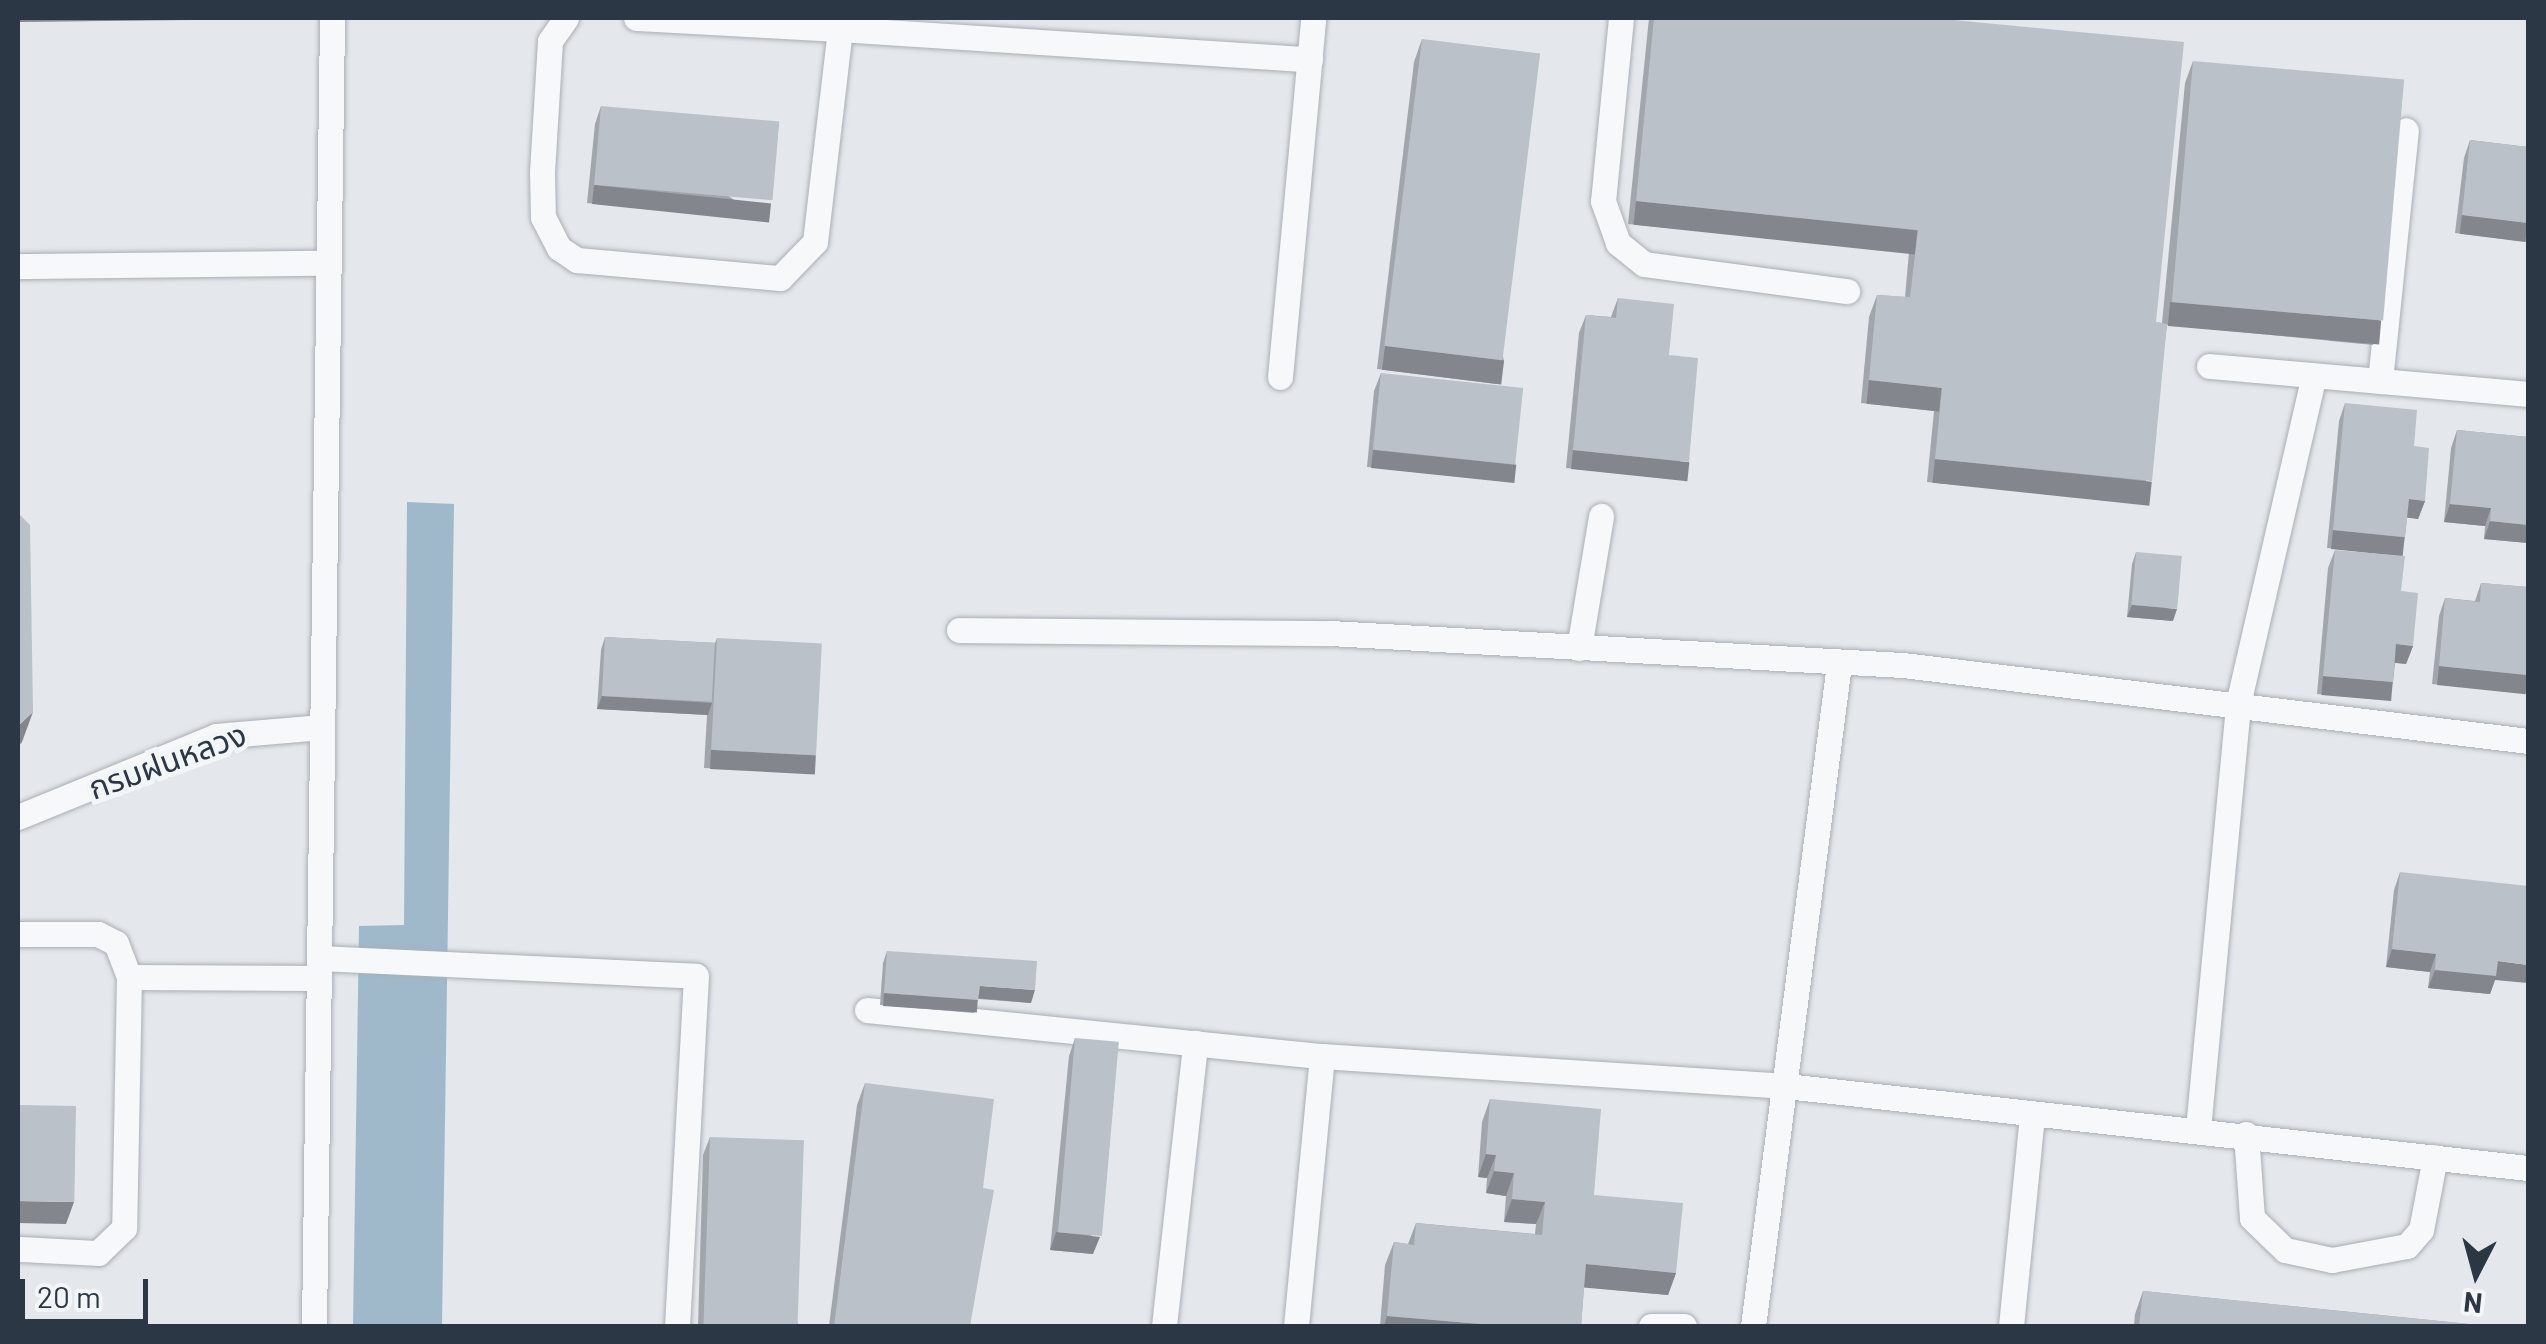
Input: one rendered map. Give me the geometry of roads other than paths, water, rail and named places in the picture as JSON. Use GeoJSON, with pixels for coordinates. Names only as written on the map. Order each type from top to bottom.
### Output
{"type":"FeatureCollection","features":[{"type":"Feature","properties":{"kind":"lane"},"geometry":{"type":"LineString","coordinates":[[314,1326],[332,18]]}},
{"type":"Feature","properties":{"kind":"lane"},"geometry":{"type":"LineString","coordinates":[[566,18],[550,42],[542,173],[543,216],[558,248],[577,260],[780,278],[815,242],[840,29]]}},
{"type":"Feature","properties":{"kind":"lane"},"geometry":{"type":"LineString","coordinates":[[636,18],[840,29],[976,28],[1310,58]]}},
{"type":"Feature","properties":{"kind":"lane"},"geometry":{"type":"LineString","coordinates":[[1280,377],[1314,18]]}},
{"type":"Feature","properties":{"kind":"lane"},"geometry":{"type":"LineString","coordinates":[[1621,18],[1604,201],[1618,243],[1644,264],[1846,292]]}},
{"type":"Feature","properties":{"kind":"lane"},"geometry":{"type":"LineString","coordinates":[[2380,381],[2406,130]]}},
{"type":"Feature","properties":{"kind":"lane"},"geometry":{"type":"LineString","coordinates":[[18,266],[329,262]]}},
{"type":"Feature","properties":{"kind":"lane"},"geometry":{"type":"LineString","coordinates":[[2209,366],[2528,394]]}},
{"type":"Feature","properties":{"kind":"lane"},"geometry":{"type":"LineString","coordinates":[[2198,1129],[2238,704],[2314,376]]}},
{"type":"Feature","properties":{"kind":"lane"},"geometry":{"type":"LineString","coordinates":[[1579,648],[1601,516]]}},
{"type":"Feature","properties":{"kind":"lane"},"geometry":{"type":"LineString","coordinates":[[959,630],[1330,633],[1840,664],[2238,704],[2528,741]]}},
{"type":"Feature","properties":{"kind":"lane"},"geometry":{"type":"LineString","coordinates":[[1753,1326],[1840,664]]}},
{"type":"Feature","properties":{"kind":"lane","name":"กรมฝนหลวง"},"geometry":{"type":"LineString","coordinates":[[18,817],[216,736],[322,727]]}},
{"type":"Feature","properties":{"kind":"lane"},"geometry":{"type":"LineString","coordinates":[[18,934],[98,934],[116,943],[129,976],[124,1228],[98,1252],[18,1249]]}},
{"type":"Feature","properties":{"kind":"lane"},"geometry":{"type":"LineString","coordinates":[[129,976],[319,968],[354,960],[696,976],[677,1326]]}},
{"type":"Feature","properties":{"kind":"lane"},"geometry":{"type":"LineString","coordinates":[[866,1010],[1322,1056],[1786,1086],[2528,1168]]}},
{"type":"Feature","properties":{"kind":"lane"},"geometry":{"type":"LineString","coordinates":[[1164,1326],[1195,1043]]}},
{"type":"Feature","properties":{"kind":"lane"},"geometry":{"type":"LineString","coordinates":[[1296,1326],[1322,1056]]}},
{"type":"Feature","properties":{"kind":"lane"},"geometry":{"type":"LineString","coordinates":[[2011,1326],[2032,1114]]}},
{"type":"Feature","properties":{"kind":"lane"},"geometry":{"type":"LineString","coordinates":[[2246,1134],[2252,1218],[2285,1250],[2332,1260],[2407,1246],[2422,1230],[2435,1157]]}},
{"type":"Feature","properties":{"kind":"lane"},"geometry":{"type":"LineString","coordinates":[[1650,1326],[1684,1326]]}},
{"type":"Feature","properties":{"kind":"water"},"geometry":{"type":"Polygon","coordinates":[[[407,502],[454,504],[442,1326],[353,1326],[359,926],[404,925],[407,502]]]}}]}
